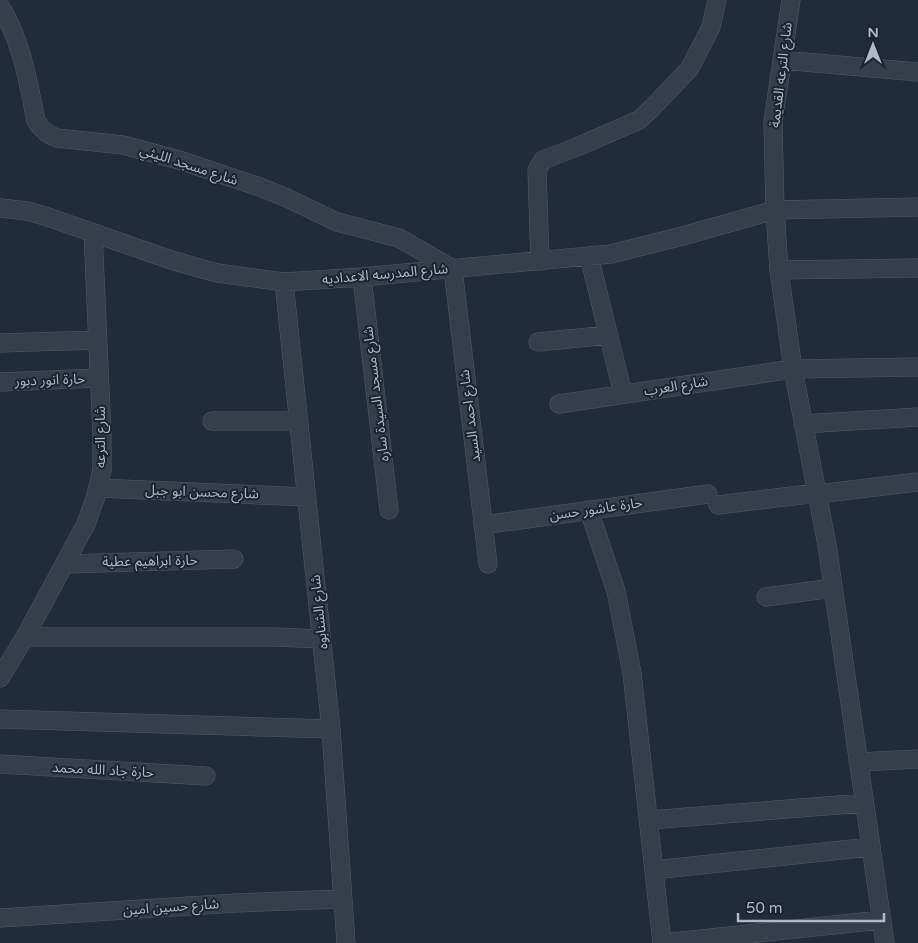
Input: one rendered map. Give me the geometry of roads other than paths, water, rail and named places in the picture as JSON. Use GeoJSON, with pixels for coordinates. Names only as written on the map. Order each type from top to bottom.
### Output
{"type":"FeatureCollection","features":[{"type":"Feature","properties":{"kind":"street"},"geometry":{"type":"LineString","coordinates":[[540,260],[537,170],[543,160],[639,120],[690,68],[711,27],[717,0]]}},
{"type":"Feature","properties":{"kind":"street","name":"شارع الترعه القديمة"},"geometry":{"type":"LineString","coordinates":[[791,0],[774,122],[775,210],[779,270],[793,369],[833,588],[884,943]]}},
{"type":"Feature","properties":{"kind":"street","name":"شارع مسجد الليثي"},"geometry":{"type":"LineString","coordinates":[[0,6],[16,37],[24,60],[36,121],[48,135],[57,138],[123,145],[179,160],[260,187],[337,222],[399,238],[453,269]]}},
{"type":"Feature","properties":{"kind":"street"},"geometry":{"type":"LineString","coordinates":[[782,60],[918,72]]}},
{"type":"Feature","properties":{"kind":"street","name":"شارع المدرسه الاعداديه"},"geometry":{"type":"LineString","coordinates":[[0,208],[36,214],[171,260],[217,273],[284,282],[362,277],[610,254],[775,210],[918,207]]}},
{"type":"Feature","properties":{"kind":"street","name":"شارع الترعه"},"geometry":{"type":"LineString","coordinates":[[0,678],[66,564],[86,524],[102,470],[93,232]]}},
{"type":"Feature","properties":{"kind":"street"},"geometry":{"type":"LineString","coordinates":[[589,256],[624,394]]}},
{"type":"Feature","properties":{"kind":"street"},"geometry":{"type":"LineString","coordinates":[[779,270],[918,268]]}},
{"type":"Feature","properties":{"kind":"street","name":"شارع احمد السيد"},"geometry":{"type":"LineString","coordinates":[[453,269],[488,564]]}},
{"type":"Feature","properties":{"kind":"street","name":"شارع مسجد السيدة ساره"},"geometry":{"type":"LineString","coordinates":[[362,277],[389,510]]}},
{"type":"Feature","properties":{"kind":"street","name":"شارع الشنابوه"},"geometry":{"type":"LineString","coordinates":[[284,282],[331,729],[341,898],[346,943]]}},
{"type":"Feature","properties":{"kind":"street"},"geometry":{"type":"LineString","coordinates":[[538,342],[609,335]]}},
{"type":"Feature","properties":{"kind":"street"},"geometry":{"type":"LineString","coordinates":[[0,343],[98,340]]}},
{"type":"Feature","properties":{"kind":"street","name":"شارع العرب"},"geometry":{"type":"LineString","coordinates":[[559,404],[793,369],[918,367]]}},
{"type":"Feature","properties":{"kind":"street","name":"حارة انور دبور"},"geometry":{"type":"LineString","coordinates":[[0,382],[99,378]]}},
{"type":"Feature","properties":{"kind":"street"},"geometry":{"type":"LineString","coordinates":[[803,424],[918,417]]}},
{"type":"Feature","properties":{"kind":"street"},"geometry":{"type":"LineString","coordinates":[[212,421],[299,421]]}},
{"type":"Feature","properties":{"kind":"street","name":"حارة عاشور حسن"},"geometry":{"type":"LineString","coordinates":[[483,524],[589,510],[713,499],[817,493],[918,482]]}},
{"type":"Feature","properties":{"kind":"street","name":"شارع محسن ابو جبل"},"geometry":{"type":"LineString","coordinates":[[98,488],[307,497]]}},
{"type":"Feature","properties":{"kind":"street"},"geometry":{"type":"LineString","coordinates":[[589,510],[616,591],[632,673],[662,943],[880,920]]}},
{"type":"Feature","properties":{"kind":"street","name":"حارة ابراهيم عطية"},"geometry":{"type":"LineString","coordinates":[[66,564],[234,559]]}},
{"type":"Feature","properties":{"kind":"street"},"geometry":{"type":"LineString","coordinates":[[766,598],[833,588]]}},
{"type":"Feature","properties":{"kind":"street"},"geometry":{"type":"LineString","coordinates":[[25,637],[275,636],[321,639]]}},
{"type":"Feature","properties":{"kind":"street"},"geometry":{"type":"LineString","coordinates":[[0,719],[331,729]]}},
{"type":"Feature","properties":{"kind":"street"},"geometry":{"type":"LineString","coordinates":[[858,762],[918,759]]}},
{"type":"Feature","properties":{"kind":"street","name":"حارة جاد الله محمد"},"geometry":{"type":"LineString","coordinates":[[0,764],[206,776]]}},
{"type":"Feature","properties":{"kind":"street"},"geometry":{"type":"LineString","coordinates":[[649,820],[864,803]]}},
{"type":"Feature","properties":{"kind":"street"},"geometry":{"type":"LineString","coordinates":[[654,870],[870,847]]}},
{"type":"Feature","properties":{"kind":"street","name":"شارع حسين امين"},"geometry":{"type":"LineString","coordinates":[[0,918],[341,898]]}}]}
